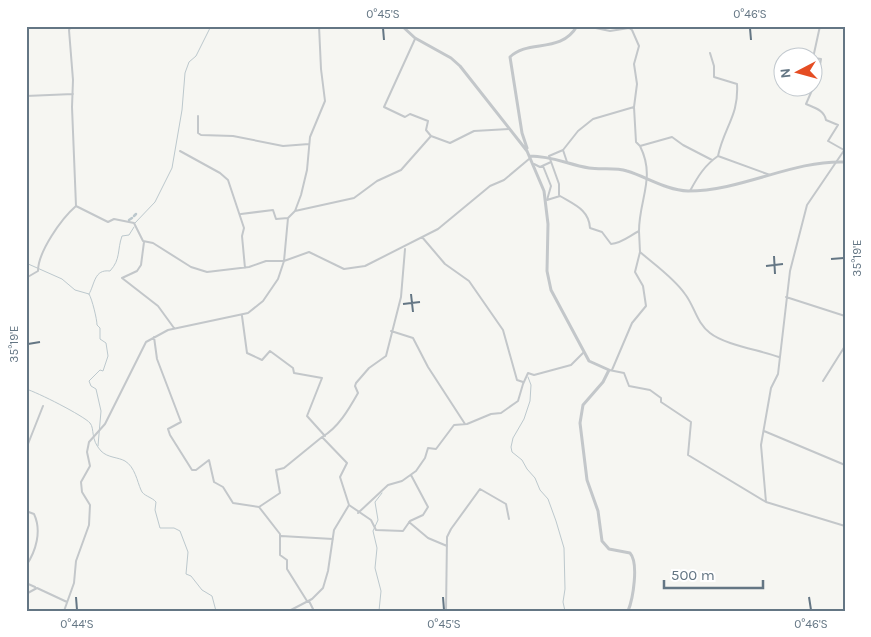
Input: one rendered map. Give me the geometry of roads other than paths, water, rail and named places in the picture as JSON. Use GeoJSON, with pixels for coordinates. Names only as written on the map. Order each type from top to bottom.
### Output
{"type":"FeatureCollection","features":[{"type":"Feature","properties":{"kind":"street"},"geometry":{"type":"LineString","coordinates":[[26,278],[38,268],[51,237],[76,206],[70,26]]}},
{"type":"Feature","properties":{"kind":"street"},"geometry":{"type":"LineString","coordinates":[[64,611],[74,583],[76,561],[90,518],[90,505],[81,485],[83,475],[90,467],[87,448],[91,439],[105,424],[146,342],[165,330],[242,316],[251,311],[266,297],[278,279],[284,261],[288,218],[295,211],[306,176],[309,144],[325,98],[321,69],[320,26]]}},
{"type":"Feature","properties":{"kind":"street"},"geometry":{"type":"LineString","coordinates":[[402,26],[415,38],[454,60],[528,151]]}},
{"type":"Feature","properties":{"kind":"street"},"geometry":{"type":"LineString","coordinates":[[577,26],[563,41],[514,53],[510,56],[521,129],[546,201],[549,285],[584,352],[591,363],[624,373],[629,386],[652,391],[661,398],[662,402],[691,422],[688,455],[766,502],[845,526]]}},
{"type":"Feature","properties":{"kind":"street"},"geometry":{"type":"LineString","coordinates":[[586,26],[610,31],[627,28],[632,30],[639,46],[635,62],[637,84],[634,107],[635,139],[646,159],[648,179],[639,216],[640,252],[635,273],[643,286],[646,306],[632,323],[603,382],[583,406],[580,422],[587,480],[598,511],[602,540],[609,549],[630,553],[634,558],[633,592],[628,611]]}},
{"type":"Feature","properties":{"kind":"street"},"geometry":{"type":"LineString","coordinates":[[815,48],[820,26]]}},
{"type":"Feature","properties":{"kind":"street"},"geometry":{"type":"LineString","coordinates":[[841,26],[845,27]]}},
{"type":"Feature","properties":{"kind":"street"},"geometry":{"type":"LineString","coordinates":[[415,38],[384,107],[405,117],[410,114],[428,121],[426,130],[431,136],[450,143],[474,132],[510,129]]}},
{"type":"Feature","properties":{"kind":"street"},"geometry":{"type":"LineString","coordinates":[[690,190],[702,171],[718,156],[722,141],[736,108],[738,90],[735,82],[714,77],[710,53]]}},
{"type":"Feature","properties":{"kind":"street"},"geometry":{"type":"LineString","coordinates":[[26,96],[73,94]]}},
{"type":"Feature","properties":{"kind":"street"},"geometry":{"type":"LineString","coordinates":[[766,502],[761,445],[771,388],[778,374],[786,298],[806,205],[844,150],[828,141],[838,125],[826,120],[825,113],[806,104],[808,98]]}},
{"type":"Feature","properties":{"kind":"street"},"geometry":{"type":"LineString","coordinates":[[549,156],[563,150],[578,130],[593,119],[634,107]]}},
{"type":"Feature","properties":{"kind":"street"},"geometry":{"type":"LineString","coordinates":[[198,116],[198,133],[201,135],[238,137],[286,146],[309,144]]}},
{"type":"Feature","properties":{"kind":"street"},"geometry":{"type":"LineString","coordinates":[[295,211],[345,202],[354,198],[377,181],[401,170],[431,136]]}},
{"type":"Feature","properties":{"kind":"street"},"geometry":{"type":"LineString","coordinates":[[640,146],[672,137],[683,146],[712,160]]}},
{"type":"Feature","properties":{"kind":"street"},"geometry":{"type":"LineString","coordinates":[[563,150],[567,162]]}},
{"type":"Feature","properties":{"kind":"street"},"geometry":{"type":"LineString","coordinates":[[180,152],[228,180],[244,228],[242,236],[244,268]]}},
{"type":"Feature","properties":{"kind":"street"},"geometry":{"type":"LineString","coordinates":[[144,241],[153,243],[191,267],[202,271],[210,272],[244,268],[266,261],[284,261],[309,252],[342,268],[356,268],[405,247],[443,226],[490,186],[504,180],[530,156],[549,156],[589,168],[625,170],[666,186],[690,190],[772,176],[819,164],[845,162]]}},
{"type":"Feature","properties":{"kind":"street"},"geometry":{"type":"LineString","coordinates":[[549,156],[559,184],[558,196]]}},
{"type":"Feature","properties":{"kind":"street"},"geometry":{"type":"LineString","coordinates":[[718,156],[772,176]]}},
{"type":"Feature","properties":{"kind":"street"},"geometry":{"type":"LineString","coordinates":[[534,164],[539,167],[551,162]]}},
{"type":"Feature","properties":{"kind":"street"},"geometry":{"type":"LineString","coordinates":[[543,166],[551,186],[546,201]]}},
{"type":"Feature","properties":{"kind":"street"},"geometry":{"type":"LineString","coordinates":[[546,201],[558,196],[580,207],[589,217],[590,228],[602,232],[612,244],[624,240],[638,231]]}},
{"type":"Feature","properties":{"kind":"street"},"geometry":{"type":"LineString","coordinates":[[76,206],[108,222],[114,220],[134,223],[144,241],[139,269],[122,278],[158,306],[174,328]]}},
{"type":"Feature","properties":{"kind":"street"},"geometry":{"type":"LineString","coordinates":[[240,214],[273,210],[276,219],[288,218]]}},
{"type":"Feature","properties":{"kind":"street"},"geometry":{"type":"LineString","coordinates":[[422,237],[445,264],[472,284],[504,330],[517,380],[523,382]]}},
{"type":"Feature","properties":{"kind":"street"},"geometry":{"type":"LineString","coordinates":[[154,337],[158,362],[167,380],[181,422],[168,429],[170,435],[192,470],[196,470],[209,460],[214,482],[222,487],[233,503],[241,506],[259,507],[280,493],[276,470],[284,468],[324,437],[343,417],[358,393],[355,384],[369,368],[386,356],[401,297],[405,247]]}},
{"type":"Feature","properties":{"kind":"street"},"geometry":{"type":"LineString","coordinates":[[640,252],[680,286],[687,296],[695,316],[711,334],[779,356]]}},
{"type":"Feature","properties":{"kind":"street"},"geometry":{"type":"LineString","coordinates":[[786,298],[845,316]]}},
{"type":"Feature","properties":{"kind":"street"},"geometry":{"type":"LineString","coordinates":[[242,316],[247,353],[262,360],[270,351],[293,368],[294,373],[322,378],[308,416],[347,463],[340,477],[349,505],[371,520],[376,530],[403,531],[409,522],[423,515],[428,506],[411,475]]}},
{"type":"Feature","properties":{"kind":"street"},"geometry":{"type":"LineString","coordinates":[[391,332],[413,338],[428,366],[465,424]]}},
{"type":"Feature","properties":{"kind":"street"},"geometry":{"type":"LineString","coordinates":[[822,381],[845,346]]}},
{"type":"Feature","properties":{"kind":"street"},"geometry":{"type":"LineString","coordinates":[[358,512],[388,485],[402,481],[411,475],[422,463],[428,448],[436,449],[454,425],[465,424],[491,414],[501,413],[515,405],[528,373],[535,375],[570,365],[584,352]]}},
{"type":"Feature","properties":{"kind":"street"},"geometry":{"type":"LineString","coordinates":[[26,449],[43,406]]}},
{"type":"Feature","properties":{"kind":"street"},"geometry":{"type":"LineString","coordinates":[[763,431],[845,465]]}},
{"type":"Feature","properties":{"kind":"street"},"geometry":{"type":"LineString","coordinates":[[446,611],[448,533],[479,490],[492,494],[506,504],[509,520]]}},
{"type":"Feature","properties":{"kind":"street"},"geometry":{"type":"LineString","coordinates":[[290,611],[308,601],[324,584],[335,527],[349,505]]}},
{"type":"Feature","properties":{"kind":"street"},"geometry":{"type":"LineString","coordinates":[[259,507],[281,536],[280,555],[287,560],[287,568],[314,611]]}},
{"type":"Feature","properties":{"kind":"street"},"geometry":{"type":"LineString","coordinates":[[26,511],[34,514],[36,518],[38,542],[26,566]]}},
{"type":"Feature","properties":{"kind":"street"},"geometry":{"type":"LineString","coordinates":[[409,522],[428,538],[447,546]]}},
{"type":"Feature","properties":{"kind":"street"},"geometry":{"type":"LineString","coordinates":[[281,536],[334,538]]}},
{"type":"Feature","properties":{"kind":"street"},"geometry":{"type":"LineString","coordinates":[[26,583],[67,602]]}},
{"type":"Feature","properties":{"kind":"street"},"geometry":{"type":"LineString","coordinates":[[26,594],[36,588]]}},
{"type":"Feature","properties":{"kind":"waterway"},"geometry":{"type":"LineString","coordinates":[[135,223],[155,202],[172,168],[182,110],[185,73],[189,62],[196,56],[211,26]]}},
{"type":"Feature","properties":{"kind":"waterway"},"geometry":{"type":"LineString","coordinates":[[89,294],[98,275],[101,272],[110,271],[113,267],[122,236],[129,235],[134,227]]}},
{"type":"Feature","properties":{"kind":"waterway"},"geometry":{"type":"LineString","coordinates":[[26,263],[62,279],[75,290],[89,294],[97,325],[100,328],[100,339],[106,343],[108,356],[103,371],[100,370],[89,381],[91,386],[96,389],[101,411],[98,446]]}},
{"type":"Feature","properties":{"kind":"waterway"},"geometry":{"type":"LineString","coordinates":[[528,377],[531,385],[530,401],[524,419],[513,438],[511,447],[512,452],[522,460],[535,478],[540,490],[548,499],[556,521],[564,548],[565,589],[563,602],[565,611]]}},
{"type":"Feature","properties":{"kind":"waterway"},"geometry":{"type":"LineString","coordinates":[[26,389],[60,404],[86,420],[91,425],[95,442],[101,451],[125,461],[131,467],[142,492],[156,502],[155,510],[160,528],[174,528],[180,531],[188,552],[186,574],[191,576],[202,590],[212,596],[216,611]]}},
{"type":"Feature","properties":{"kind":"waterway"},"geometry":{"type":"LineString","coordinates":[[379,611],[381,591],[375,568],[377,548],[373,531],[378,520],[375,502],[382,493]]}}]}
